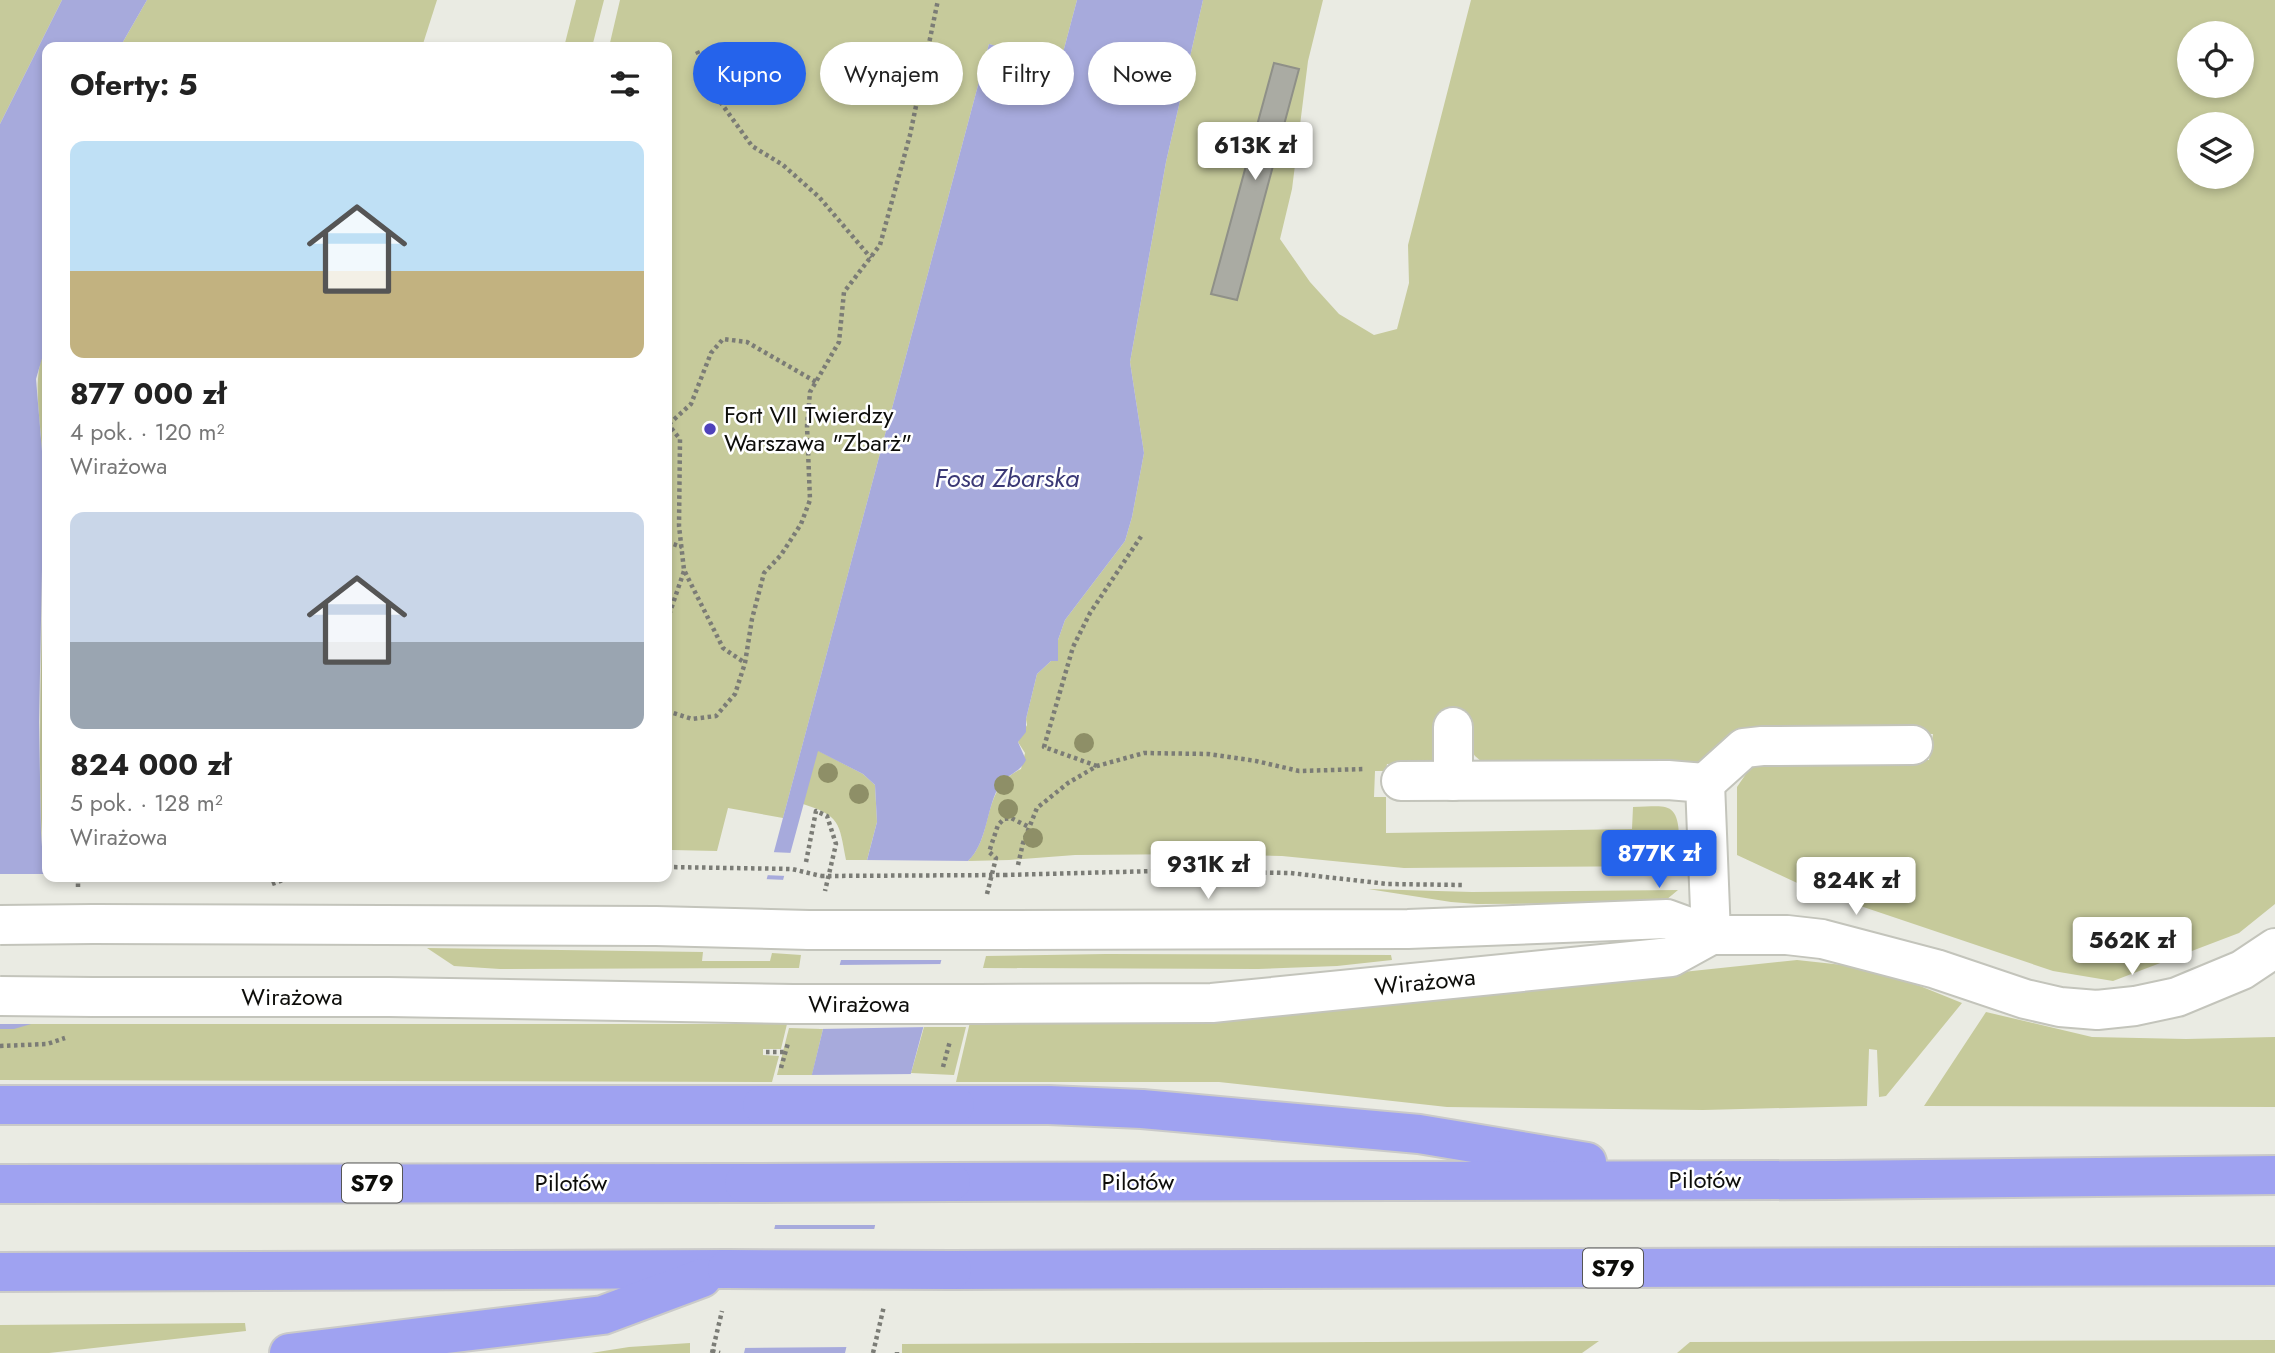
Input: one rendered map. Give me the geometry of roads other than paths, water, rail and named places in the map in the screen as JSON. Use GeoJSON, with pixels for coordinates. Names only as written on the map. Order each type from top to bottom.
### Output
{"type":"FeatureCollection","features":[{"type":"Feature","properties":{"kind":"highway"},"geometry":{"type":"LineString","coordinates":[[0,1105],[1049,1104],[1142,1109],[1419,1134],[1692,1180]]}},
{"type":"Feature","properties":{"kind":"highway","name":"Pilotów"},"geometry":{"type":"LineString","coordinates":[[0,1184],[1692,1180],[2275,1175]]}},
{"type":"Feature","properties":{"kind":"highway","name":"S79"},"geometry":{"type":"LineString","coordinates":[[0,1272],[2275,1266]]}},
{"type":"Feature","properties":{"kind":"highway"},"geometry":{"type":"LineString","coordinates":[[289,1353],[474,1342],[603,1315],[727,1269]]}},
{"type":"Feature","properties":{"kind":"street"},"geometry":{"type":"LineString","coordinates":[[1453,727],[1453,781]]}},
{"type":"Feature","properties":{"kind":"street"},"geometry":{"type":"LineString","coordinates":[[1384,775],[1453,781],[1668,780],[1705,783],[1744,748],[1913,745]]}},
{"type":"Feature","properties":{"kind":"street"},"geometry":{"type":"LineString","coordinates":[[1705,783],[1711,935]]}},
{"type":"Feature","properties":{"kind":"street","name":"Wirażowa"},"geometry":{"type":"LineString","coordinates":[[0,925],[656,926],[1009,930],[1408,929],[1667,919],[1711,935],[1787,935],[1822,939],[1936,969],[2025,999],[2060,1007],[2097,1010],[2135,1006],[2177,997],[2242,970],[2275,948]]}},
{"type":"Feature","properties":{"kind":"street","name":"Wirażowa"},"geometry":{"type":"LineString","coordinates":[[0,996],[389,997],[793,1004],[1212,1003],[1671,957],[1711,935]]}},
{"type":"Feature","properties":{"kind":"water"},"geometry":{"type":"Polygon","coordinates":[[[62,0],[147,0],[123,42],[42,42],[42,358],[36,379],[42,451],[39,722],[44,882],[38,1022],[14,1029],[0,1029],[0,124],[62,0]]]}},
{"type":"Feature","properties":{"kind":"water","name":"Fosa Zbarska"},"geometry":{"type":"Polygon","coordinates":[[[1077,0],[1203,0],[1193,42],[1088,42],[1088,105],[1179,105],[1166,162],[1130,362],[1144,453],[1132,517],[1125,541],[1065,620],[1058,640],[1058,661],[1051,661],[1037,674],[1026,719],[1026,732],[1018,742],[1026,760],[998,788],[983,836],[968,861],[911,1073],[845,1353],[744,1353],[877,822],[875,785],[863,774],[818,751],[766,943],[751,938],[977,89],[977,105],[1074,105],[1074,42],[1066,42],[1077,0]]]}},
{"type":"Feature","properties":{"kind":"place","name":"Fort VII Twierdzy Warszawa \"Zbarż\""},"geometry":{"type":"Point","coordinates":[710,429]}}]}
